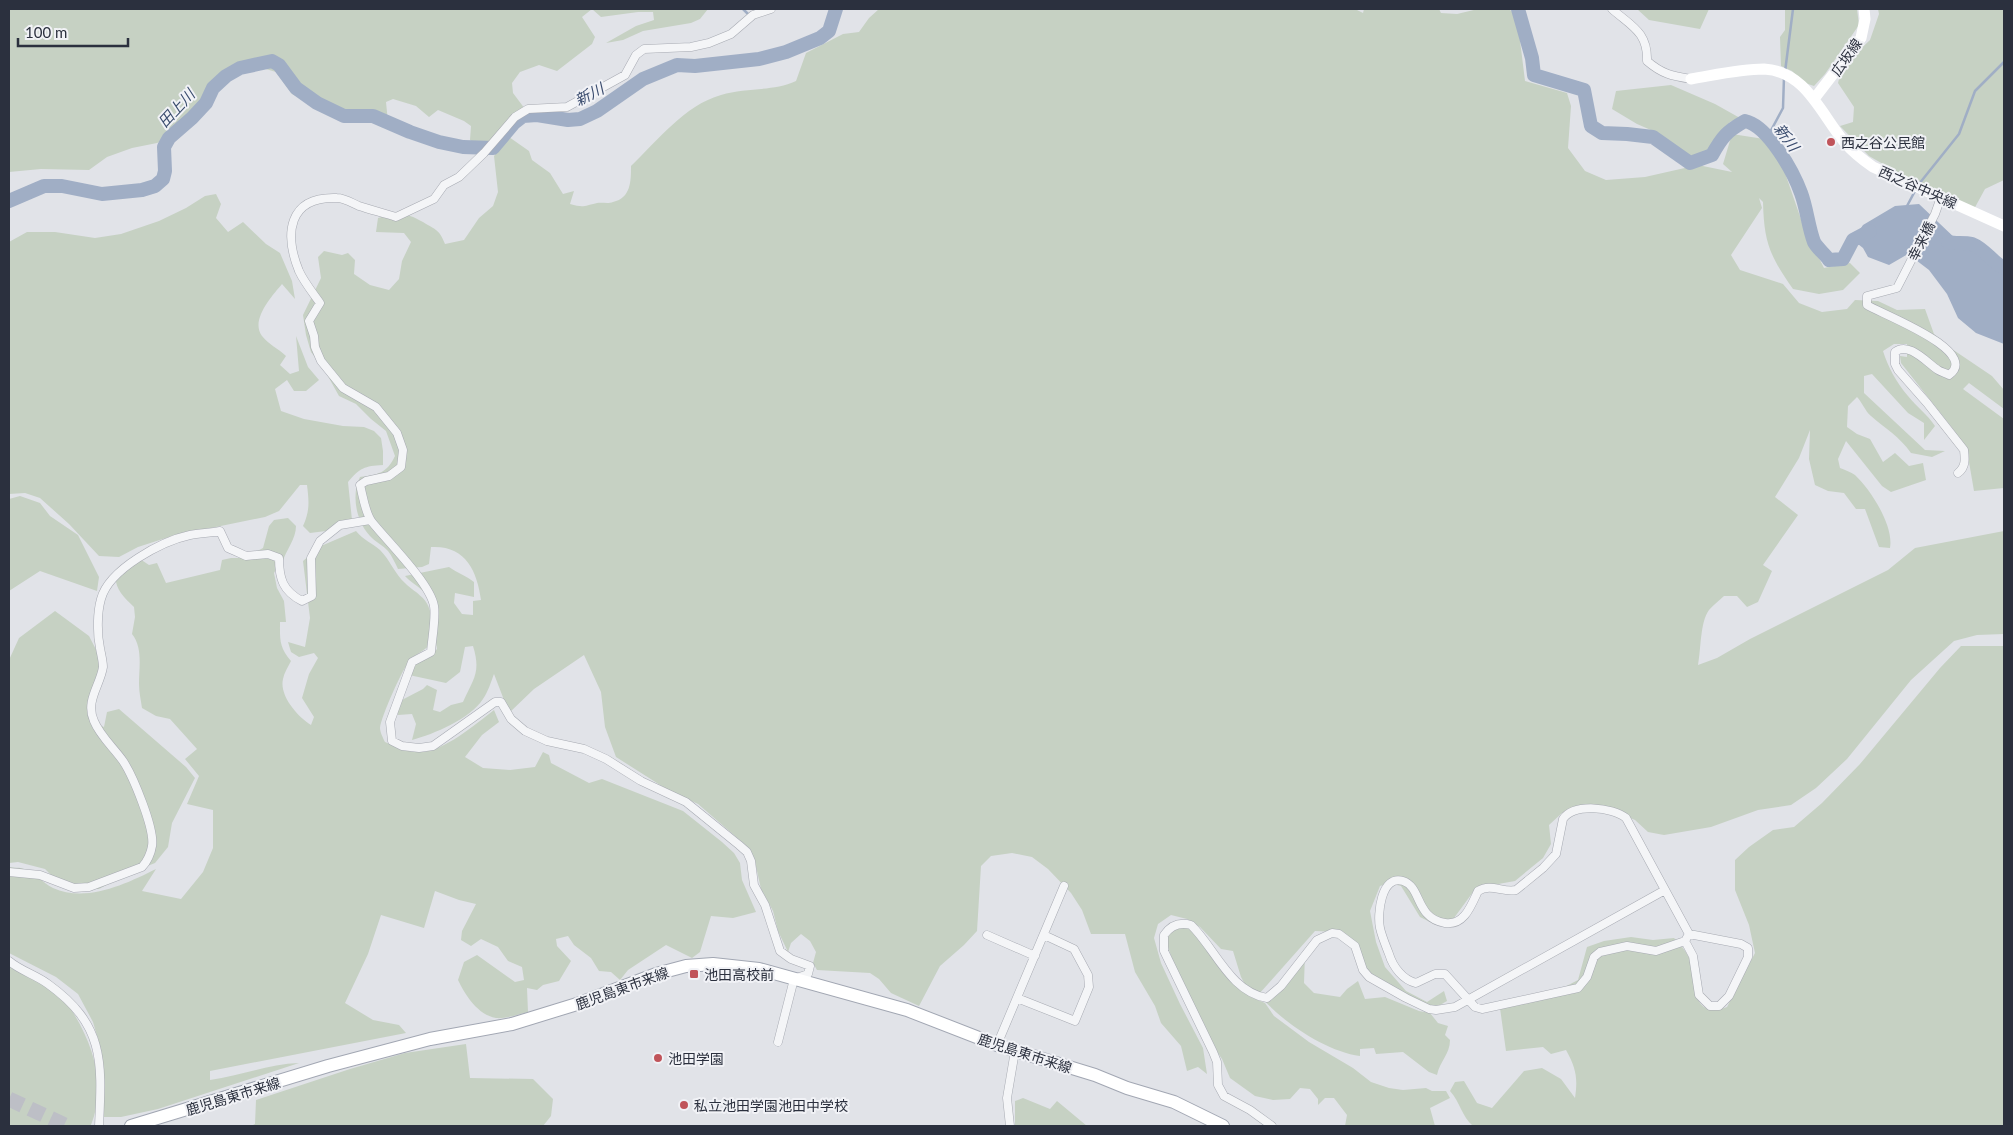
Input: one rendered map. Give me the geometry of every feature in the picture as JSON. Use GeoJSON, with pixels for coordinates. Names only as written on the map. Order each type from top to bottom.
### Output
{"type":"FeatureCollection","features":[{"type":"Feature","properties":{"kind":"main road","name":"鹿児島東市来線"},"geometry":{"type":"LineString","coordinates":[[131,1126],[347,1061],[430,1039],[512,1024],[577,1004],[656,974],[686,966],[713,964],[734,965],[794,979],[907,1010],[997,1045],[1174,1102],[1223,1126]]}},
{"type":"Feature","properties":{"kind":"street"},"geometry":{"type":"LineString","coordinates":[[772,9],[753,15],[731,34],[709,43],[691,47],[644,49],[636,55],[625,75],[567,107],[528,109],[515,116],[484,153],[459,177],[444,185],[434,199],[396,217],[339,198],[317,200],[300,209],[291,228],[290,239],[300,273],[320,303],[309,321],[315,347],[321,361],[343,388],[381,412],[397,433],[403,450],[400,467],[389,476],[366,481],[360,486],[370,520],[391,543],[427,591],[434,604],[432,652],[412,662],[390,722],[392,741],[402,746],[410,747],[433,746],[495,702],[501,702],[511,719],[525,731],[547,741],[584,749],[606,759],[641,781],[686,802],[747,852],[751,861],[754,885],[765,905],[780,951],[791,959],[810,966],[808,974],[794,979],[778,1042]]}},
{"type":"Feature","properties":{"kind":"street"},"geometry":{"type":"LineString","coordinates":[[1612,9],[1642,35],[1648,47],[1647,61],[1658,71],[1691,79]]}},
{"type":"Feature","properties":{"kind":"street","name":"広坂線"},"geometry":{"type":"LineString","coordinates":[[1814,100],[1860,38],[1865,19],[1864,9]]}},
{"type":"Feature","properties":{"kind":"street","name":"西之谷中央線"},"geometry":{"type":"LineString","coordinates":[[1691,79],[1750,70],[1773,71],[1797,80],[1845,143],[1873,167],[2004,226]]}},
{"type":"Feature","properties":{"kind":"street","name":"幸来橋"},"geometry":{"type":"LineString","coordinates":[[1941,197],[1935,214],[1897,288],[1867,296],[1867,305],[1876,311],[1923,331],[1954,358],[1955,371],[1949,375],[1939,371],[1913,352],[1905,349],[1894,352],[1895,364],[1898,370],[1928,402],[1964,450],[1966,460],[1962,470],[1958,473]]}},
{"type":"Feature","properties":{"kind":"street"},"geometry":{"type":"LineString","coordinates":[[9,872],[40,875],[74,888],[89,887],[142,866],[146,862],[152,845],[149,823],[124,763],[94,722],[91,712],[91,701],[103,666],[99,624],[101,598],[110,581],[130,562],[153,550],[189,536],[220,532],[228,548],[235,552],[246,556],[268,554],[279,558],[279,574],[289,594],[302,601],[312,596],[311,558],[320,541],[340,525],[370,520]]}},
{"type":"Feature","properties":{"kind":"street"},"geometry":{"type":"LineString","coordinates":[[1664,890],[1626,818],[1619,813],[1601,809],[1572,811],[1563,819],[1556,854],[1543,868],[1516,890],[1482,888],[1478,891],[1470,908],[1459,921],[1453,923],[1440,922],[1428,916],[1409,884],[1404,881],[1392,882],[1386,889],[1378,912],[1380,929],[1392,966],[1416,984],[1435,974],[1445,974],[1475,1007],[1482,1009],[1573,990],[1582,985],[1594,957],[1600,952],[1627,946],[1656,951],[1687,938],[1741,944],[1748,948],[1748,957],[1726,1001],[1719,1006],[1710,1006],[1698,995],[1693,956],[1687,938],[1664,890]]}},
{"type":"Feature","properties":{"kind":"street"},"geometry":{"type":"LineString","coordinates":[[997,1045],[1064,886]]}},
{"type":"Feature","properties":{"kind":"street"},"geometry":{"type":"LineString","coordinates":[[1272,1126],[1250,1110],[1230,1101],[1220,1090],[1217,1062],[1213,1052],[1164,951],[1164,935],[1173,926],[1179,924],[1191,925],[1229,973],[1242,986],[1259,997],[1267,998],[1281,986],[1317,940],[1332,933],[1339,934],[1355,946],[1363,970],[1369,977],[1406,998],[1436,1010],[1455,1007],[1664,890]]}},
{"type":"Feature","properties":{"kind":"street"},"geometry":{"type":"LineString","coordinates":[[987,935],[1035,956]]}},
{"type":"Feature","properties":{"kind":"street"},"geometry":{"type":"LineString","coordinates":[[1018,998],[1075,1021],[1090,981],[1074,949],[1044,935]]}},
{"type":"Feature","properties":{"kind":"street"},"geometry":{"type":"LineString","coordinates":[[9,961],[48,983],[86,1020],[95,1038],[101,1067],[99,1126]]}},
{"type":"Feature","properties":{"kind":"street"},"geometry":{"type":"LineString","coordinates":[[1010,1126],[1007,1098],[1015,1051]]}},
{"type":"Feature","properties":{"kind":"green space"},"geometry":{"type":"Polygon","coordinates":[[[9,9],[592,9],[582,17],[595,37],[592,44],[557,71],[539,65],[520,72],[512,83],[513,93],[525,109],[491,144],[481,149],[470,140],[471,126],[438,110],[429,117],[416,106],[393,99],[386,102],[388,122],[370,119],[343,120],[292,94],[276,72],[245,63],[231,66],[215,79],[187,125],[179,133],[157,143],[132,148],[107,157],[89,170],[41,169],[9,172],[9,9]]]}},
{"type":"Feature","properties":{"kind":"green space"},"geometry":{"type":"Polygon","coordinates":[[[592,9],[708,9],[700,19],[691,23],[643,31],[623,40],[606,43],[636,26],[654,20],[653,12],[601,17],[592,9]]]}},
{"type":"Feature","properties":{"kind":"green space"},"geometry":{"type":"Polygon","coordinates":[[[879,9],[1355,9],[1363,13],[1364,9],[1439,9],[1441,13],[1457,14],[1478,9],[1509,9],[1517,16],[1525,81],[1567,93],[1571,106],[1568,148],[1585,171],[1606,180],[1645,177],[1698,165],[1732,172],[1723,164],[1732,134],[1764,139],[1784,170],[1804,228],[1824,268],[1850,263],[1860,273],[1843,290],[1819,294],[1793,289],[1770,248],[1765,228],[1763,202],[1759,198],[1762,208],[1731,255],[1740,270],[1783,284],[1799,303],[1822,312],[1847,309],[1855,300],[1878,301],[1897,310],[1925,309],[1934,334],[1952,349],[1992,376],[2004,390],[2004,409],[1969,383],[1963,389],[2004,419],[2004,488],[1974,491],[1969,462],[1953,429],[1901,363],[1900,356],[1907,357],[1907,344],[1894,344],[1883,351],[1890,369],[1911,400],[1935,426],[1924,440],[1924,423],[1908,413],[1872,374],[1864,376],[1864,393],[1925,450],[1945,451],[1932,457],[1911,453],[1897,437],[1869,414],[1857,397],[1848,406],[1847,427],[1857,434],[1870,439],[1883,462],[1895,453],[1909,466],[1923,463],[1926,480],[1891,492],[1882,486],[1846,441],[1838,459],[1840,468],[1855,475],[1868,490],[1880,509],[1888,529],[1890,548],[1879,547],[1865,509],[1856,509],[1844,493],[1828,491],[1815,485],[1809,459],[1810,430],[1799,458],[1775,497],[1798,515],[1763,565],[1772,571],[1758,602],[1747,607],[1737,596],[1724,596],[1711,608],[1704,622],[1698,665],[1717,658],[1750,639],[1888,570],[1915,548],[2004,531],[2004,634],[1977,635],[1954,641],[1911,680],[1847,759],[1816,788],[1791,805],[1758,810],[1711,827],[1664,835],[1648,832],[1635,820],[1617,812],[1592,808],[1562,813],[1549,825],[1551,844],[1543,858],[1515,881],[1476,888],[1454,918],[1436,925],[1420,917],[1401,886],[1389,883],[1380,886],[1370,911],[1376,942],[1385,967],[1406,991],[1427,1002],[1444,991],[1447,1001],[1433,1009],[1362,975],[1348,938],[1338,932],[1315,931],[1259,994],[1248,990],[1241,977],[1233,951],[1221,949],[1200,927],[1187,919],[1171,915],[1158,924],[1154,938],[1161,963],[1203,1048],[1207,1074],[1198,1067],[1187,1071],[1181,1046],[1161,1023],[1155,1006],[1135,972],[1125,934],[1091,934],[1082,910],[1071,893],[1048,869],[1032,857],[1012,853],[991,856],[981,866],[977,931],[940,966],[919,1006],[891,993],[879,979],[870,973],[817,970],[813,963],[816,952],[810,941],[801,934],[791,943],[788,952],[778,931],[773,911],[761,889],[750,849],[698,804],[668,790],[616,757],[605,727],[601,692],[584,655],[534,689],[509,713],[494,674],[485,696],[470,713],[441,730],[412,740],[416,724],[412,714],[398,715],[398,702],[427,685],[437,690],[433,710],[440,712],[451,705],[463,702],[475,675],[476,662],[473,646],[465,647],[460,672],[446,683],[409,675],[415,660],[430,656],[437,649],[434,619],[430,603],[423,591],[405,576],[449,567],[474,582],[474,597],[455,593],[454,603],[462,614],[473,615],[473,601],[481,600],[479,589],[467,562],[453,550],[443,547],[431,547],[429,564],[422,567],[398,569],[388,551],[365,530],[356,508],[357,484],[360,477],[385,470],[395,456],[386,431],[356,404],[339,396],[324,369],[311,352],[303,315],[321,278],[318,257],[324,251],[342,255],[348,253],[355,260],[354,274],[370,285],[389,290],[399,279],[402,261],[411,242],[404,233],[376,232],[378,218],[396,214],[406,215],[437,230],[445,244],[464,240],[479,218],[493,206],[498,192],[494,156],[509,137],[529,151],[532,160],[550,173],[563,194],[574,191],[570,204],[584,206],[619,200],[627,193],[629,188],[631,166],[661,135],[684,115],[695,107],[721,95],[778,87],[796,81],[806,53],[843,34],[859,32],[869,18],[879,9]]]}},
{"type":"Feature","properties":{"kind":"green space"},"geometry":{"type":"Polygon","coordinates":[[[1637,9],[1709,9],[1700,29],[1649,20],[1637,9]]]}},
{"type":"Feature","properties":{"kind":"green space"},"geometry":{"type":"Polygon","coordinates":[[[1785,9],[1857,9],[1859,25],[1825,74],[1814,86],[1802,82],[1792,71],[1781,66],[1780,37],[1785,30],[1785,9]]]}},
{"type":"Feature","properties":{"kind":"green space"},"geometry":{"type":"Polygon","coordinates":[[[1878,9],[2004,9],[2004,180],[1985,189],[1973,211],[1918,184],[1869,156],[1840,126],[1853,122],[1854,107],[1838,83],[1842,67],[1870,40],[1879,14],[1878,9]]]}},
{"type":"Feature","properties":{"kind":"green space"},"geometry":{"type":"Polygon","coordinates":[[[1671,85],[1715,104],[1740,118],[1730,122],[1705,153],[1691,159],[1660,134],[1637,124],[1612,109],[1616,91],[1671,85]]]}},
{"type":"Feature","properties":{"kind":"green space"},"geometry":{"type":"Polygon","coordinates":[[[216,194],[221,204],[216,218],[228,232],[243,222],[266,244],[280,253],[292,281],[295,299],[282,284],[260,316],[259,330],[264,339],[286,356],[280,365],[290,374],[299,371],[296,336],[308,367],[319,380],[306,391],[294,391],[287,380],[275,389],[281,411],[304,419],[343,426],[364,427],[374,431],[381,438],[383,465],[363,469],[348,482],[352,520],[334,530],[310,533],[303,526],[308,511],[308,496],[307,485],[300,485],[279,511],[265,517],[172,536],[138,547],[119,557],[99,556],[69,524],[40,498],[25,493],[9,494],[9,242],[27,232],[55,232],[95,238],[121,234],[159,221],[205,196],[216,194]]]}},
{"type":"Feature","properties":{"kind":"green space"},"geometry":{"type":"Polygon","coordinates":[[[20,496],[40,503],[50,516],[78,535],[99,577],[97,591],[40,571],[9,591],[9,499],[20,496]]]}},
{"type":"Feature","properties":{"kind":"green space"},"geometry":{"type":"Polygon","coordinates":[[[288,518],[296,526],[296,531],[282,563],[274,573],[277,588],[284,601],[286,622],[280,622],[281,643],[284,652],[291,661],[284,674],[283,686],[287,699],[295,711],[306,721],[311,725],[314,717],[302,698],[309,674],[318,658],[314,653],[299,657],[291,652],[288,642],[305,647],[310,618],[303,561],[321,546],[356,531],[384,554],[401,579],[426,602],[431,614],[432,633],[429,645],[407,664],[384,714],[380,728],[385,742],[410,751],[428,751],[438,748],[458,737],[494,710],[499,722],[482,735],[465,757],[483,768],[510,770],[535,767],[543,752],[549,755],[551,763],[589,783],[602,779],[683,811],[734,853],[740,863],[742,880],[756,912],[733,918],[711,916],[700,952],[692,958],[666,945],[628,970],[620,980],[611,972],[599,971],[591,958],[574,945],[568,936],[556,939],[557,946],[571,961],[559,981],[543,985],[537,990],[527,988],[528,1012],[496,1018],[478,1009],[468,998],[461,986],[458,980],[464,962],[477,955],[515,982],[524,980],[522,967],[508,961],[498,947],[481,939],[471,946],[461,940],[462,931],[476,904],[435,891],[424,928],[381,915],[368,954],[345,1003],[373,1020],[399,1025],[406,1033],[210,1071],[210,1080],[299,1063],[158,1109],[121,1117],[104,1117],[101,1050],[93,1022],[78,994],[56,977],[9,953],[9,867],[28,871],[53,888],[79,893],[92,893],[119,886],[156,869],[142,891],[181,899],[203,872],[213,848],[213,810],[187,804],[199,776],[185,759],[197,749],[170,719],[156,716],[142,708],[139,687],[139,651],[132,634],[135,617],[134,607],[117,587],[116,571],[137,557],[149,565],[157,563],[166,583],[220,570],[222,560],[244,558],[263,548],[269,526],[274,520],[288,518]]]}},
{"type":"Feature","properties":{"kind":"green space"},"geometry":{"type":"Polygon","coordinates":[[[55,611],[89,636],[104,665],[92,694],[92,721],[104,727],[107,712],[119,709],[186,767],[195,778],[172,823],[168,847],[155,863],[125,875],[99,889],[63,887],[45,869],[18,862],[9,863],[9,660],[19,638],[55,611]]]}},
{"type":"Feature","properties":{"kind":"green space"},"geometry":{"type":"Polygon","coordinates":[[[1961,646],[2004,646],[2004,1126],[1473,1126],[1469,1122],[1450,1091],[1455,1082],[1464,1081],[1477,1103],[1492,1108],[1524,1071],[1542,1068],[1561,1079],[1575,1098],[1575,1073],[1566,1050],[1551,1054],[1543,1047],[1506,1051],[1499,1001],[1555,992],[1578,980],[1587,947],[1604,941],[1631,937],[1653,940],[1674,938],[1690,960],[1697,997],[1701,1004],[1706,1008],[1715,1010],[1727,1007],[1755,953],[1749,925],[1735,890],[1735,860],[1749,847],[1773,830],[1794,827],[1822,803],[1860,764],[1940,668],[1961,646]]]}},
{"type":"Feature","properties":{"kind":"green space"},"geometry":{"type":"Polygon","coordinates":[[[1186,926],[1228,976],[1251,997],[1265,1003],[1274,1016],[1309,1042],[1353,1068],[1371,1082],[1403,1090],[1426,1088],[1432,1091],[1446,1091],[1450,1098],[1430,1108],[1435,1126],[1345,1126],[1347,1115],[1334,1098],[1325,1098],[1318,1105],[1318,1099],[1310,1089],[1300,1088],[1290,1099],[1273,1100],[1255,1096],[1230,1078],[1222,1059],[1190,1011],[1168,947],[1168,935],[1172,930],[1186,926]]]}},
{"type":"Feature","properties":{"kind":"green space"},"geometry":{"type":"Polygon","coordinates":[[[1305,954],[1304,983],[1314,993],[1340,997],[1358,981],[1365,999],[1385,997],[1419,1011],[1430,1013],[1438,1023],[1448,1026],[1445,1035],[1450,1040],[1450,1045],[1437,1075],[1429,1072],[1403,1052],[1376,1054],[1374,1048],[1360,1049],[1360,1056],[1334,1049],[1308,1036],[1273,1009],[1264,1000],[1305,954]]]}},
{"type":"Feature","properties":{"kind":"green space"},"geometry":{"type":"Polygon","coordinates":[[[9,962],[51,981],[62,994],[79,1022],[91,1051],[98,1080],[96,1110],[91,1125],[9,1126],[9,962]]]}},
{"type":"Feature","properties":{"kind":"green space"},"geometry":{"type":"Polygon","coordinates":[[[466,1044],[470,1078],[533,1079],[553,1099],[551,1116],[543,1126],[251,1126],[255,1124],[256,1100],[405,1053],[466,1044]]]}},
{"type":"Feature","properties":{"kind":"green space"},"geometry":{"type":"Polygon","coordinates":[[[1023,1098],[1050,1109],[1057,1101],[1087,1126],[1015,1126],[1015,1101],[1023,1098]]]}},
{"type":"Feature","properties":{"kind":"water"},"geometry":{"type":"Polygon","coordinates":[[[1919,204],[1958,241],[2004,261],[2004,344],[1976,333],[1958,318],[1947,294],[1929,270],[1908,254],[1889,265],[1868,257],[1863,248],[1853,240],[1863,225],[1895,206],[1919,204]]]}},
{"type":"Feature","properties":{"kind":"waterway"},"geometry":{"type":"LineString","coordinates":[[743,9],[748,14]]}},
{"type":"Feature","properties":{"kind":"waterway","name":"新川"},"geometry":{"type":"LineString","coordinates":[[9,201],[44,186],[62,186],[102,194],[142,190],[155,186],[163,179],[165,171],[164,147],[169,138],[206,103],[213,88],[226,76],[240,68],[272,61],[279,65],[296,88],[317,103],[344,116],[373,116],[439,142],[463,147],[493,148],[514,123],[523,116],[537,115],[568,120],[580,119],[597,111],[643,79],[677,65],[695,66],[759,59],[786,52],[820,38],[829,31],[836,9]]}},
{"type":"Feature","properties":{"kind":"waterway","name":"新川"},"geometry":{"type":"LineString","coordinates":[[1518,9],[1532,58],[1534,75],[1584,90],[1591,126],[1602,133],[1653,137],[1690,163],[1712,155],[1725,135],[1745,121],[1762,131],[1771,140],[1786,162],[1801,193],[1814,242],[1829,260],[1843,259],[1853,240],[1870,231]]}},
{"type":"Feature","properties":{"kind":"waterway"},"geometry":{"type":"LineString","coordinates":[[1785,72],[1793,9]]}},
{"type":"Feature","properties":{"kind":"waterway"},"geometry":{"type":"LineString","coordinates":[[1919,184],[1959,134],[1975,91],[2004,62]]}},
{"type":"Feature","properties":{"kind":"waterway"},"geometry":{"type":"LineString","coordinates":[[1768,136],[1783,108],[1784,77]]}},
{"type":"Feature","properties":{"kind":"waterway"},"geometry":{"type":"LineString","coordinates":[[1907,206],[1915,191]]}},
{"type":"Feature","properties":{"kind":"waterway","name":"新川"},"geometry":{"type":"LineString","coordinates":[[1948,242],[1972,244],[2004,268]]}},
{"type":"Feature","properties":{"kind":"tunnel"},"geometry":{"type":"LineString","coordinates":[[9,1099],[67,1126]]}},
{"type":"Feature","properties":{"kind":"place","name":"西之谷公民館"},"geometry":{"type":"Point","coordinates":[1831,142]}},
{"type":"Feature","properties":{"kind":"place","name":"池田高校前"},"geometry":{"type":"Point","coordinates":[694,974]}},
{"type":"Feature","properties":{"kind":"place","name":"池田学園"},"geometry":{"type":"Point","coordinates":[658,1058]}},
{"type":"Feature","properties":{"kind":"place","name":"私立池田学園池田中学校"},"geometry":{"type":"Point","coordinates":[684,1105]}},
{"type":"Feature","properties":{"kind":"water label","name":"田上川"},"geometry":{"type":"Point","coordinates":[176,108]}}]}
